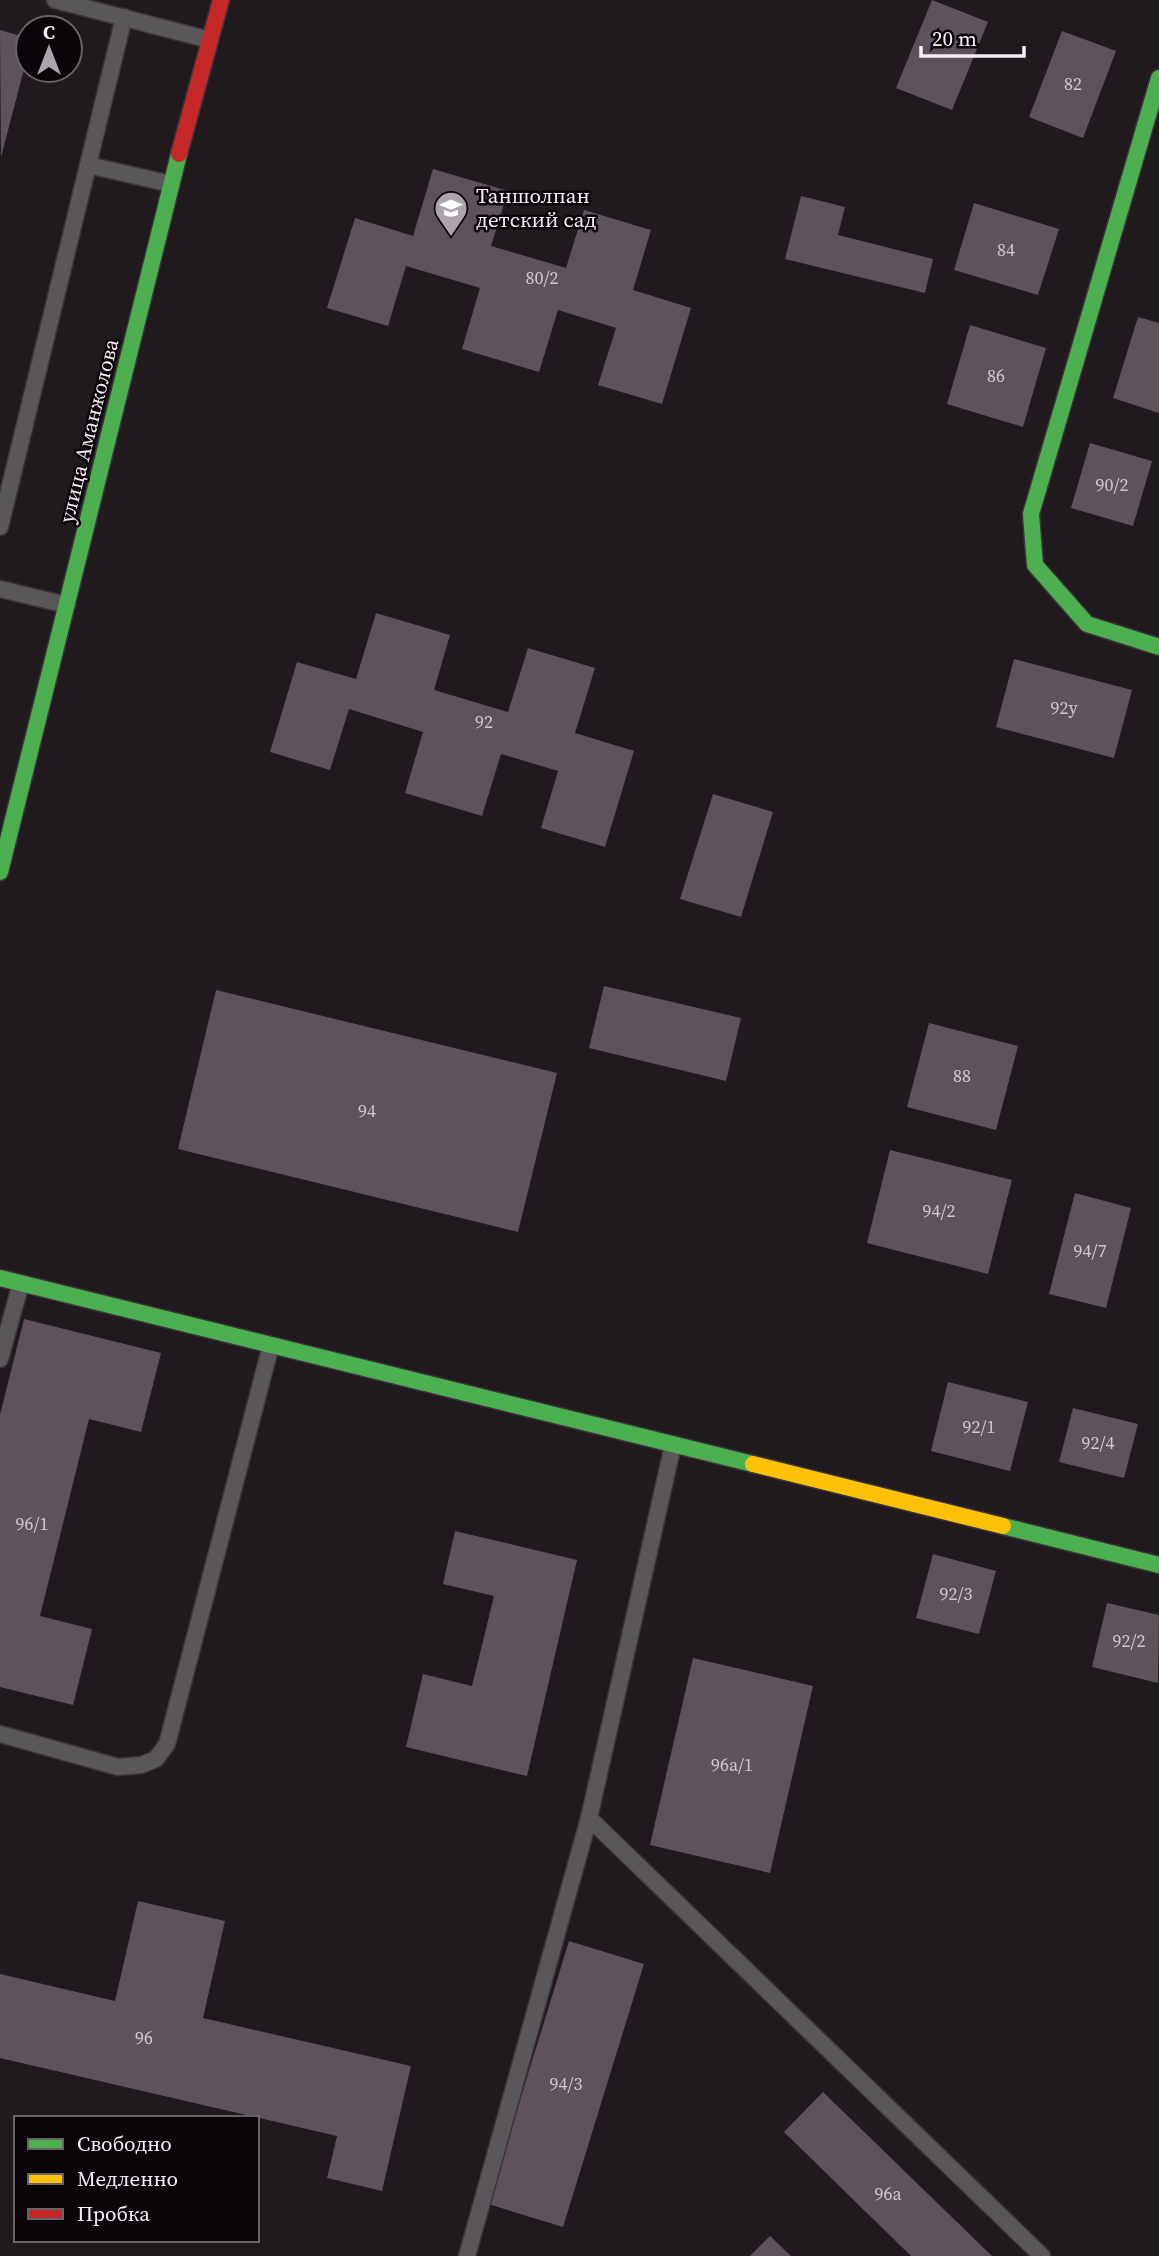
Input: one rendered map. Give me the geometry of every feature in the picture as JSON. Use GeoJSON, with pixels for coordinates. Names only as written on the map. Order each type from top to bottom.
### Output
{"type":"FeatureCollection","features":[{"type":"Feature","properties":{"kind":"street","name":"улица Аманжолова"},"geometry":{"type":"LineString","coordinates":[[0,872],[171,184],[221,0]]}},
{"type":"Feature","properties":{"kind":"street"},"geometry":{"type":"LineString","coordinates":[[1159,78],[1031,514],[1035,565],[1087,624],[1159,647]]}},
{"type":"Feature","properties":{"kind":"street"},"geometry":{"type":"LineString","coordinates":[[0,1278],[1159,1565]]}},
{"type":"Feature","properties":{"kind":"lane"},"geometry":{"type":"LineString","coordinates":[[55,0],[210,40]]}},
{"type":"Feature","properties":{"kind":"lane"},"geometry":{"type":"LineString","coordinates":[[0,527],[124,17]]}},
{"type":"Feature","properties":{"kind":"lane"},"geometry":{"type":"LineString","coordinates":[[88,165],[171,184]]}},
{"type":"Feature","properties":{"kind":"lane"},"geometry":{"type":"LineString","coordinates":[[0,589],[66,605]]}},
{"type":"Feature","properties":{"kind":"lane"},"geometry":{"type":"LineString","coordinates":[[0,1359],[21,1283]]}},
{"type":"Feature","properties":{"kind":"lane"},"geometry":{"type":"LineString","coordinates":[[0,1734],[118,1768],[141,1765],[156,1759],[167,1744],[271,1345]]}},
{"type":"Feature","properties":{"kind":"lane"},"geometry":{"type":"LineString","coordinates":[[467,2256],[589,1818],[673,1444]]}},
{"type":"Feature","properties":{"kind":"lane"},"geometry":{"type":"LineString","coordinates":[[589,1818],[1042,2256]]}},
{"type":"Feature","properties":{"kind":"building"},"geometry":{"type":"Polygon","coordinates":[[[932,0],[988,22],[952,110],[896,88],[932,0]]]}},
{"type":"Feature","properties":{"kind":"building"},"geometry":{"type":"Polygon","coordinates":[[[0,30],[14,34],[14,84],[20,84],[1,157],[0,30]]]}},
{"type":"Feature","properties":{"kind":"building"},"geometry":{"type":"Polygon","coordinates":[[[1062,31],[1116,51],[1083,138],[1029,117],[1062,31]]]}},
{"type":"Feature","properties":{"kind":"building"},"geometry":{"type":"Polygon","coordinates":[[[433,169],[508,191],[491,246],[566,268],[584,210],[651,230],[633,290],[691,308],[662,404],[598,385],[616,328],[558,310],[539,372],[462,349],[480,288],[406,266],[388,326],[327,308],[355,218],[413,236],[433,169]]]}},
{"type":"Feature","properties":{"kind":"building"},"geometry":{"type":"Polygon","coordinates":[[[801,196],[845,207],[838,235],[933,259],[925,293],[785,259],[801,196]]]}},
{"type":"Feature","properties":{"kind":"building"},"geometry":{"type":"Polygon","coordinates":[[[974,203],[1059,229],[1038,295],[954,270],[974,203]]]}},
{"type":"Feature","properties":{"kind":"building"},"geometry":{"type":"Polygon","coordinates":[[[1138,317],[1159,323],[1159,413],[1113,398],[1138,317]]]}},
{"type":"Feature","properties":{"kind":"building"},"geometry":{"type":"Polygon","coordinates":[[[970,325],[1046,348],[1023,427],[947,404],[970,325]]]}},
{"type":"Feature","properties":{"kind":"building"},"geometry":{"type":"Polygon","coordinates":[[[1090,443],[1152,461],[1133,526],[1071,508],[1090,443]]]}},
{"type":"Feature","properties":{"kind":"building"},"geometry":{"type":"Polygon","coordinates":[[[376,613],[450,635],[434,690],[508,712],[528,648],[595,668],[575,733],[634,751],[605,847],[541,828],[558,771],[501,754],[482,816],[405,793],[423,732],[349,709],[330,770],[270,752],[297,662],[356,679],[376,613]]]}},
{"type":"Feature","properties":{"kind":"building"},"geometry":{"type":"Polygon","coordinates":[[[1014,659],[1132,690],[1114,758],[996,727],[1014,659]]]}},
{"type":"Feature","properties":{"kind":"building"},"geometry":{"type":"Polygon","coordinates":[[[713,794],[773,812],[741,917],[680,899],[713,794]]]}},
{"type":"Feature","properties":{"kind":"building"},"geometry":{"type":"Polygon","coordinates":[[[604,986],[741,1018],[726,1081],[589,1048],[604,986]]]}},
{"type":"Feature","properties":{"kind":"building"},"geometry":{"type":"Polygon","coordinates":[[[216,990],[557,1073],[518,1232],[178,1149],[216,990]]]}},
{"type":"Feature","properties":{"kind":"building"},"geometry":{"type":"Polygon","coordinates":[[[929,1023],[1018,1046],[996,1130],[907,1107],[929,1023]]]}},
{"type":"Feature","properties":{"kind":"building"},"geometry":{"type":"Polygon","coordinates":[[[890,1150],[1012,1180],[988,1274],[867,1243],[890,1150]]]}},
{"type":"Feature","properties":{"kind":"building"},"geometry":{"type":"Polygon","coordinates":[[[1075,1193],[1131,1208],[1106,1308],[1049,1294],[1075,1193]]]}},
{"type":"Feature","properties":{"kind":"building"},"geometry":{"type":"Polygon","coordinates":[[[24,1319],[161,1353],[141,1432],[89,1419],[40,1616],[92,1629],[73,1705],[0,1687],[0,1415],[24,1319]]]}},
{"type":"Feature","properties":{"kind":"building"},"geometry":{"type":"Polygon","coordinates":[[[948,1382],[1028,1402],[1010,1471],[931,1451],[948,1382]]]}},
{"type":"Feature","properties":{"kind":"building"},"geometry":{"type":"Polygon","coordinates":[[[1073,1408],[1138,1424],[1124,1478],[1059,1462],[1073,1408]]]}},
{"type":"Feature","properties":{"kind":"building"},"geometry":{"type":"Polygon","coordinates":[[[455,1531],[577,1560],[527,1776],[406,1747],[423,1674],[472,1686],[494,1596],[443,1584],[455,1531]]]}},
{"type":"Feature","properties":{"kind":"building"},"geometry":{"type":"Polygon","coordinates":[[[933,1554],[996,1571],[979,1634],[916,1618],[933,1554]]]}},
{"type":"Feature","properties":{"kind":"building"},"geometry":{"type":"Polygon","coordinates":[[[1107,1603],[1159,1615],[1158,1683],[1092,1667],[1107,1603]]]}},
{"type":"Feature","properties":{"kind":"building"},"geometry":{"type":"Polygon","coordinates":[[[693,1658],[813,1686],[770,1873],[650,1845],[693,1658]]]}},
{"type":"Feature","properties":{"kind":"building"},"geometry":{"type":"Polygon","coordinates":[[[138,1901],[225,1921],[203,2018],[411,2066],[382,2191],[327,2178],[337,2136],[0,2058],[0,1974],[115,2001],[138,1901]]]}},
{"type":"Feature","properties":{"kind":"building"},"geometry":{"type":"Polygon","coordinates":[[[569,1941],[644,1964],[563,2227],[488,2204],[569,1941]]]}},
{"type":"Feature","properties":{"kind":"building"},"geometry":{"type":"Polygon","coordinates":[[[823,2092],[992,2256],[911,2256],[784,2132],[823,2092]]]}},
{"type":"Feature","properties":{"kind":"building"},"geometry":{"type":"Polygon","coordinates":[[[770,2236],[791,2256],[750,2256],[770,2236]]]}},
{"type":"Feature","properties":{"kind":"traffic: fast"},"geometry":{"type":"LineString","coordinates":[[1159,78],[1031,514],[1035,565],[1087,624],[1159,647]]}},
{"type":"Feature","properties":{"kind":"traffic: fast"},"geometry":{"type":"LineString","coordinates":[[0,872],[179,154]]}},
{"type":"Feature","properties":{"kind":"traffic: fast"},"geometry":{"type":"LineString","coordinates":[[0,1278],[753,1464]]}},
{"type":"Feature","properties":{"kind":"traffic: fast"},"geometry":{"type":"LineString","coordinates":[[1003,1526],[1159,1565]]}},
{"type":"Feature","properties":{"kind":"traffic: slow"},"geometry":{"type":"LineString","coordinates":[[753,1464],[1003,1526]]}},
{"type":"Feature","properties":{"kind":"traffic: jam"},"geometry":{"type":"LineString","coordinates":[[179,154],[221,0]]}},
{"type":"Feature","properties":{"kind":"place","name":"Таншолпан детский сад"},"geometry":{"type":"Point","coordinates":[451,238]}}]}
